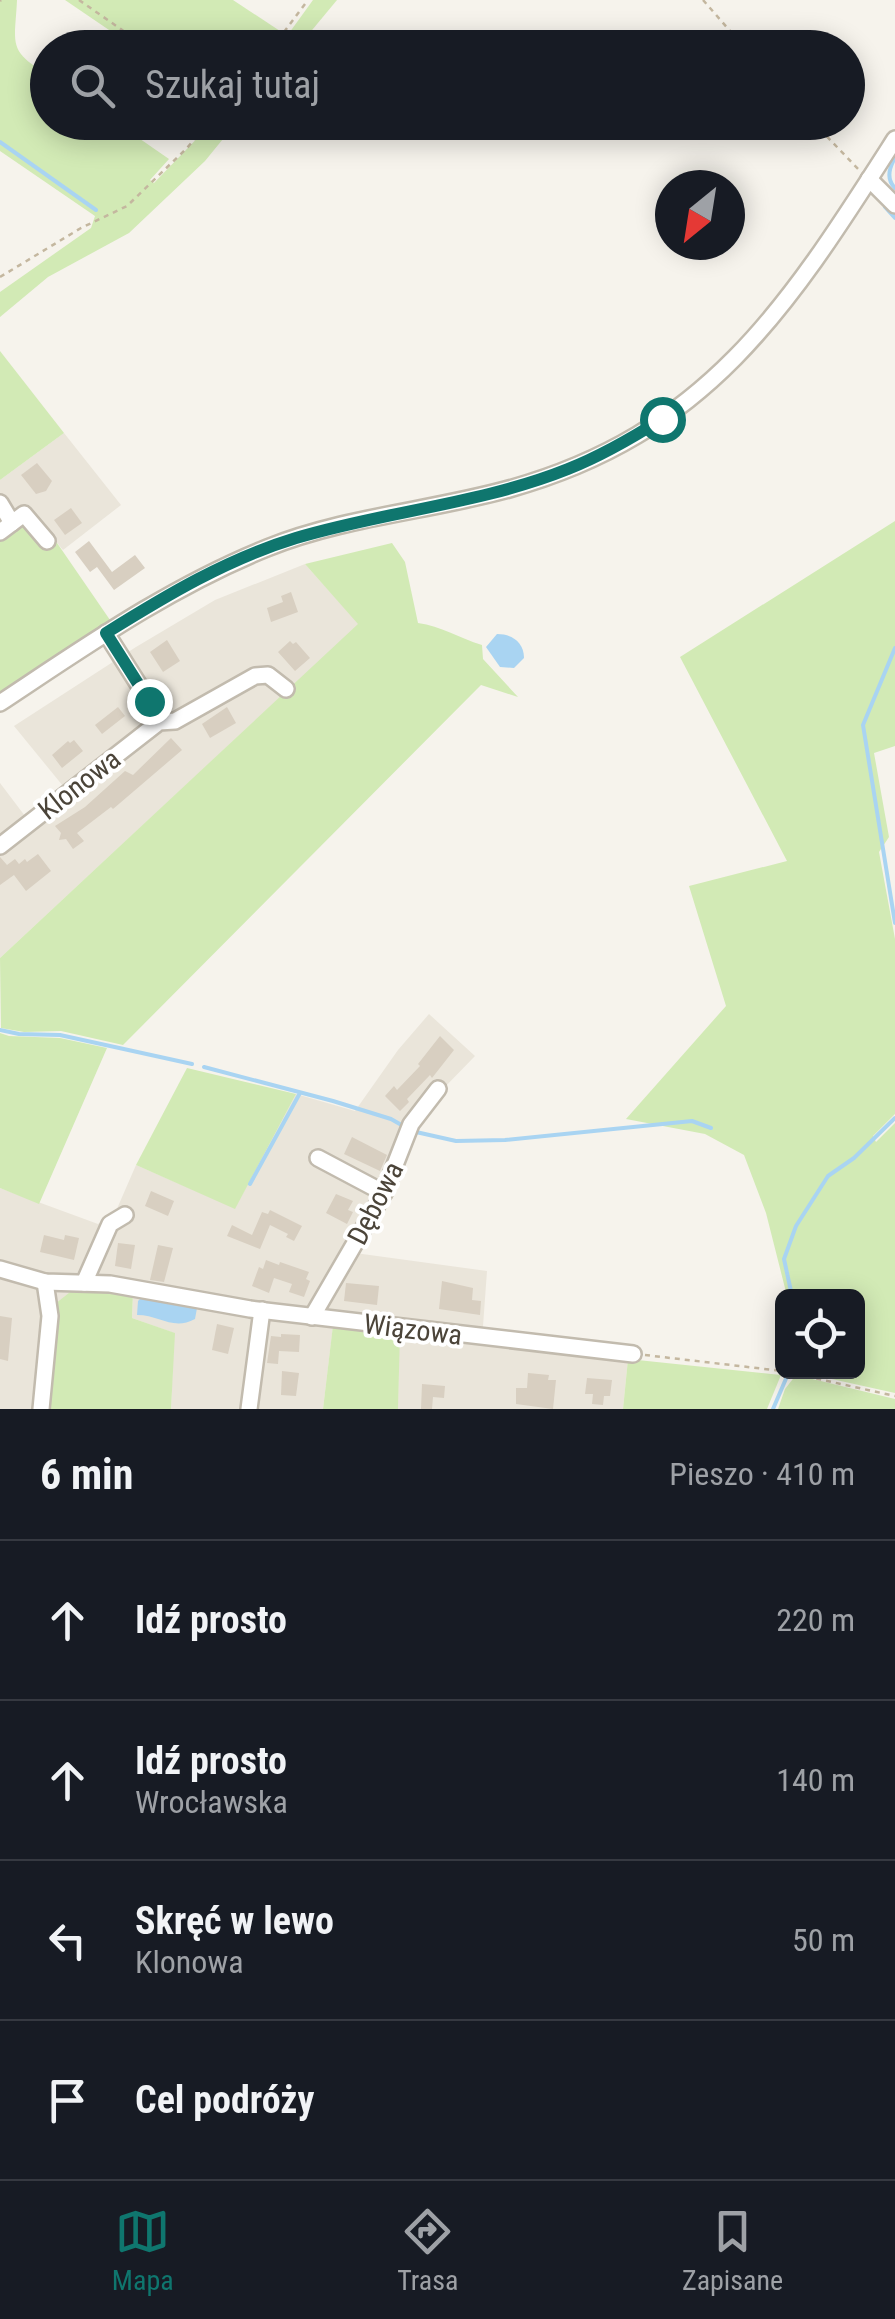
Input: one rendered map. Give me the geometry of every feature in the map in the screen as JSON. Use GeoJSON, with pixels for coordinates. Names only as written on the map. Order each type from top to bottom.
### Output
{"type":"FeatureCollection","features":[{"type":"Feature","properties":{"kind":"street"},"geometry":{"type":"LineString","coordinates":[[0,703],[200,577],[270,547],[542,479],[630,439],[687,400],[751,344],[805,277],[895,138]]}},
{"type":"Feature","properties":{"kind":"street"},"geometry":{"type":"LineString","coordinates":[[870,179],[895,205]]}},
{"type":"Feature","properties":{"kind":"street"},"geometry":{"type":"LineString","coordinates":[[0,504],[6,527],[24,514],[47,542]]}},
{"type":"Feature","properties":{"kind":"street"},"geometry":{"type":"LineString","coordinates":[[106,633],[158,722]]}},
{"type":"Feature","properties":{"kind":"street","name":"Klonowa"},"geometry":{"type":"LineString","coordinates":[[0,846],[158,722],[174,721],[255,676],[268,675],[286,690]]}},
{"type":"Feature","properties":{"kind":"street","name":"Dębowa"},"geometry":{"type":"LineString","coordinates":[[312,1317],[384,1193],[411,1124],[438,1090]]}},
{"type":"Feature","properties":{"kind":"street"},"geometry":{"type":"LineString","coordinates":[[318,1158],[384,1193]]}},
{"type":"Feature","properties":{"kind":"street"},"geometry":{"type":"LineString","coordinates":[[84,1282],[110,1224],[124,1214]]}},
{"type":"Feature","properties":{"kind":"street","name":"Wiązowa"},"geometry":{"type":"LineString","coordinates":[[0,1269],[44,1282],[84,1282],[312,1317],[633,1354]]}},
{"type":"Feature","properties":{"kind":"street"},"geometry":{"type":"LineString","coordinates":[[41,1409],[50,1316],[44,1282]]}},
{"type":"Feature","properties":{"kind":"street"},"geometry":{"type":"LineString","coordinates":[[249,1409],[262,1310]]}},
{"type":"Feature","properties":{"kind":"path"},"geometry":{"type":"LineString","coordinates":[[79,0],[122,30]]}},
{"type":"Feature","properties":{"kind":"path"},"geometry":{"type":"LineString","coordinates":[[286,30],[308,0]]}},
{"type":"Feature","properties":{"kind":"path"},"geometry":{"type":"LineString","coordinates":[[704,0],[730,30]]}},
{"type":"Feature","properties":{"kind":"path"},"geometry":{"type":"LineString","coordinates":[[0,277],[81,228],[127,206],[194,140]]}},
{"type":"Feature","properties":{"kind":"path"},"geometry":{"type":"LineString","coordinates":[[831,140],[870,179]]}},
{"type":"Feature","properties":{"kind":"path"},"geometry":{"type":"LineString","coordinates":[[633,1354],[775,1371]]}},
{"type":"Feature","properties":{"kind":"path"},"geometry":{"type":"LineString","coordinates":[[818,1379],[895,1396]]}},
{"type":"Feature","properties":{"kind":"shaded area"},"geometry":{"type":"Polygon","coordinates":[[[64,433],[121,505],[63,550],[28,507],[0,528],[0,480],[64,433]]]}},
{"type":"Feature","properties":{"kind":"shaded area"},"geometry":{"type":"Polygon","coordinates":[[[305,564],[359,624],[0,958],[0,783],[25,816],[63,786],[14,726],[215,600],[305,564]]]}},
{"type":"Feature","properties":{"kind":"shaded area"},"geometry":{"type":"Polygon","coordinates":[[[429,1014],[475,1056],[409,1124],[355,1253],[487,1271],[482,1340],[628,1359],[623,1409],[398,1409],[399,1334],[333,1326],[323,1409],[171,1409],[174,1333],[132,1318],[133,1294],[46,1409],[0,1409],[0,1188],[98,1224],[116,1211],[136,1165],[235,1208],[296,1094],[355,1111],[429,1014]]]}},
{"type":"Feature","properties":{"kind":"green space"},"geometry":{"type":"Polygon","coordinates":[[[0,0],[17,0],[16,44],[30,62],[30,140],[142,140],[169,159],[150,180],[154,183],[196,140],[222,140],[129,233],[48,277],[0,317],[0,292],[91,228],[95,216],[0,151],[0,0]]]}},
{"type":"Feature","properties":{"kind":"green space"},"geometry":{"type":"Polygon","coordinates":[[[65,0],[233,0],[278,30],[109,30],[65,0]]]}},
{"type":"Feature","properties":{"kind":"green space"},"geometry":{"type":"Polygon","coordinates":[[[313,0],[337,0],[312,30],[291,30],[313,0]]]}},
{"type":"Feature","properties":{"kind":"green space"},"geometry":{"type":"Polygon","coordinates":[[[0,351],[64,433],[0,480],[0,351]]]}},
{"type":"Feature","properties":{"kind":"green space"},"geometry":{"type":"Polygon","coordinates":[[[895,521],[895,746],[874,753],[889,837],[879,852],[895,939],[895,1114],[873,1136],[876,1142],[895,1123],[895,1393],[832,1379],[865,1379],[865,1289],[785,1289],[766,1213],[744,1155],[705,1134],[626,1119],[726,1006],[689,886],[787,861],[680,657],[895,521]]]}},
{"type":"Feature","properties":{"kind":"green space"},"geometry":{"type":"Polygon","coordinates":[[[18,522],[26,523],[46,545],[55,540],[110,620],[0,696],[0,535],[18,522]]]}},
{"type":"Feature","properties":{"kind":"green space"},"geometry":{"type":"Polygon","coordinates":[[[392,543],[405,562],[418,623],[482,645],[483,659],[518,697],[481,685],[123,1045],[61,1031],[1,1028],[0,958],[358,624],[305,564],[392,543]]]}},
{"type":"Feature","properties":{"kind":"green space"},"geometry":{"type":"Polygon","coordinates":[[[0,1033],[60,1038],[107,1048],[39,1204],[0,1188],[0,1033]]]}},
{"type":"Feature","properties":{"kind":"green space"},"geometry":{"type":"Polygon","coordinates":[[[187,1068],[296,1094],[235,1209],[136,1165],[187,1068]]]}},
{"type":"Feature","properties":{"kind":"green space"},"geometry":{"type":"Polygon","coordinates":[[[74,1289],[133,1293],[132,1318],[175,1333],[171,1409],[46,1409],[55,1304],[74,1289]]]}},
{"type":"Feature","properties":{"kind":"green space"},"geometry":{"type":"Polygon","coordinates":[[[333,1325],[400,1333],[398,1409],[323,1409],[333,1325]]]}},
{"type":"Feature","properties":{"kind":"green space"},"geometry":{"type":"Polygon","coordinates":[[[628,1359],[775,1374],[775,1379],[779,1379],[767,1409],[623,1409],[628,1359]]]}},
{"type":"Feature","properties":{"kind":"green space"},"geometry":{"type":"Polygon","coordinates":[[[793,1379],[812,1379],[895,1399],[895,1409],[778,1409],[793,1379]]]}},
{"type":"Feature","properties":{"kind":"water"},"geometry":{"type":"Polygon","coordinates":[[[497,634],[512,637],[522,648],[524,658],[514,668],[500,667],[486,647],[497,634]]]}},
{"type":"Feature","properties":{"kind":"water"},"geometry":{"type":"Polygon","coordinates":[[[142,1297],[197,1308],[195,1319],[173,1323],[137,1315],[142,1297]]]}},
{"type":"Feature","properties":{"kind":"building"},"geometry":{"type":"Polygon","coordinates":[[[37,463],[52,481],[46,491],[36,494],[21,475],[37,463]]]}},
{"type":"Feature","properties":{"kind":"building"},"geometry":{"type":"Polygon","coordinates":[[[71,508],[82,523],[65,535],[54,520],[71,508]]]}},
{"type":"Feature","properties":{"kind":"building"},"geometry":{"type":"Polygon","coordinates":[[[89,541],[112,572],[135,555],[145,568],[114,590],[97,567],[90,572],[75,552],[89,541]]]}},
{"type":"Feature","properties":{"kind":"building"},"geometry":{"type":"Polygon","coordinates":[[[291,592],[298,612],[271,622],[267,608],[283,602],[281,596],[291,592]]]}},
{"type":"Feature","properties":{"kind":"building"},"geometry":{"type":"Polygon","coordinates":[[[167,640],[180,661],[163,672],[150,652],[167,640]]]}},
{"type":"Feature","properties":{"kind":"building"},"geometry":{"type":"Polygon","coordinates":[[[290,641],[296,642],[310,658],[295,671],[278,652],[290,641]]]}},
{"type":"Feature","properties":{"kind":"building"},"geometry":{"type":"Polygon","coordinates":[[[118,707],[125,716],[102,734],[95,725],[118,707]]]}},
{"type":"Feature","properties":{"kind":"building"},"geometry":{"type":"Polygon","coordinates":[[[227,707],[236,723],[210,738],[202,724],[227,707]]]}},
{"type":"Feature","properties":{"kind":"building"},"geometry":{"type":"Polygon","coordinates":[[[171,738],[182,750],[113,809],[77,833],[84,841],[73,849],[66,839],[59,840],[61,833],[55,826],[85,807],[125,771],[133,775],[171,738]]]}},
{"type":"Feature","properties":{"kind":"building"},"geometry":{"type":"Polygon","coordinates":[[[74,740],[83,751],[62,768],[52,755],[74,740]]]}},
{"type":"Feature","properties":{"kind":"building"},"geometry":{"type":"Polygon","coordinates":[[[38,854],[51,871],[26,891],[14,875],[0,885],[0,857],[7,865],[15,859],[19,864],[25,859],[27,862],[38,854]]]}},
{"type":"Feature","properties":{"kind":"building"},"geometry":{"type":"Polygon","coordinates":[[[440,1036],[454,1050],[400,1111],[385,1096],[394,1086],[397,1090],[420,1066],[440,1036]]]}},
{"type":"Feature","properties":{"kind":"building"},"geometry":{"type":"Polygon","coordinates":[[[352,1137],[387,1155],[380,1171],[344,1154],[352,1137]]]}},
{"type":"Feature","properties":{"kind":"building"},"geometry":{"type":"Polygon","coordinates":[[[151,1191],[174,1201],[168,1216],[145,1206],[151,1191]]]}},
{"type":"Feature","properties":{"kind":"building"},"geometry":{"type":"Polygon","coordinates":[[[336,1194],[353,1201],[347,1224],[326,1213],[336,1194]]]}},
{"type":"Feature","properties":{"kind":"building"},"geometry":{"type":"Polygon","coordinates":[[[270,1210],[302,1226],[294,1241],[270,1225],[260,1249],[227,1236],[232,1225],[252,1235],[262,1212],[268,1214],[270,1210]]]}},
{"type":"Feature","properties":{"kind":"building"},"geometry":{"type":"Polygon","coordinates":[[[44,1235],[64,1240],[65,1235],[79,1238],[74,1260],[40,1252],[44,1235]]]}},
{"type":"Feature","properties":{"kind":"building"},"geometry":{"type":"Polygon","coordinates":[[[118,1243],[135,1245],[131,1269],[115,1266],[118,1243]]]}},
{"type":"Feature","properties":{"kind":"building"},"geometry":{"type":"Polygon","coordinates":[[[158,1245],[173,1248],[164,1282],[150,1280],[158,1245]]]}},
{"type":"Feature","properties":{"kind":"building"},"geometry":{"type":"Polygon","coordinates":[[[266,1260],[309,1272],[304,1297],[289,1292],[292,1284],[274,1278],[269,1293],[252,1286],[266,1260]]]}},
{"type":"Feature","properties":{"kind":"building"},"geometry":{"type":"Polygon","coordinates":[[[442,1281],[473,1288],[472,1300],[481,1301],[480,1315],[439,1309],[442,1281]]]}},
{"type":"Feature","properties":{"kind":"building"},"geometry":{"type":"Polygon","coordinates":[[[346,1283],[379,1286],[377,1305],[344,1301],[346,1283]]]}},
{"type":"Feature","properties":{"kind":"building"},"geometry":{"type":"Polygon","coordinates":[[[0,1316],[12,1318],[8,1361],[0,1359],[0,1316]]]}},
{"type":"Feature","properties":{"kind":"building"},"geometry":{"type":"Polygon","coordinates":[[[217,1324],[234,1328],[228,1354],[212,1350],[217,1324]]]}},
{"type":"Feature","properties":{"kind":"building"},"geometry":{"type":"Polygon","coordinates":[[[300,1335],[299,1352],[279,1351],[278,1364],[267,1363],[271,1336],[300,1335]]]}},
{"type":"Feature","properties":{"kind":"building"},"geometry":{"type":"Polygon","coordinates":[[[282,1371],[299,1373],[296,1396],[281,1395],[282,1371]]]}},
{"type":"Feature","properties":{"kind":"building"},"geometry":{"type":"Polygon","coordinates":[[[528,1373],[549,1375],[548,1380],[556,1380],[553,1409],[516,1404],[516,1388],[527,1388],[528,1373]]]}},
{"type":"Feature","properties":{"kind":"building"},"geometry":{"type":"Polygon","coordinates":[[[587,1378],[612,1380],[610,1396],[604,1396],[603,1405],[592,1404],[593,1394],[585,1394],[587,1378]]]}},
{"type":"Feature","properties":{"kind":"building"},"geometry":{"type":"Polygon","coordinates":[[[422,1384],[445,1386],[444,1398],[433,1397],[432,1409],[421,1409],[422,1384]]]}},
{"type":"Feature","properties":{"kind":"waterway"},"geometry":{"type":"LineString","coordinates":[[0,142],[96,210]]}},
{"type":"Feature","properties":{"kind":"waterway"},"geometry":{"type":"LineString","coordinates":[[895,158],[889,173],[895,188]]}},
{"type":"Feature","properties":{"kind":"waterway"},"geometry":{"type":"LineString","coordinates":[[885,207],[895,218]]}},
{"type":"Feature","properties":{"kind":"waterway"},"geometry":{"type":"LineString","coordinates":[[895,648],[863,725],[895,923]]}},
{"type":"Feature","properties":{"kind":"waterway"},"geometry":{"type":"LineString","coordinates":[[0,1030],[60,1035],[192,1064]]}},
{"type":"Feature","properties":{"kind":"waterway"},"geometry":{"type":"LineString","coordinates":[[204,1067],[333,1101],[405,1127]]}},
{"type":"Feature","properties":{"kind":"waterway"},"geometry":{"type":"LineString","coordinates":[[250,1184],[300,1093]]}},
{"type":"Feature","properties":{"kind":"waterway"},"geometry":{"type":"LineString","coordinates":[[790,1289],[784,1259],[796,1226],[828,1176],[854,1158],[895,1118]]}},
{"type":"Feature","properties":{"kind":"waterway"},"geometry":{"type":"LineString","coordinates":[[416,1132],[456,1141],[505,1140],[692,1121],[711,1128]]}},
{"type":"Feature","properties":{"kind":"waterway"},"geometry":{"type":"LineString","coordinates":[[773,1409],[786,1379]]}},
{"type":"Feature","properties":{"kind":"route"},"geometry":{"type":"LineString","coordinates":[[149,701],[106,633],[170,593],[292,540],[542,479],[597,457],[662,419]]}}]}
